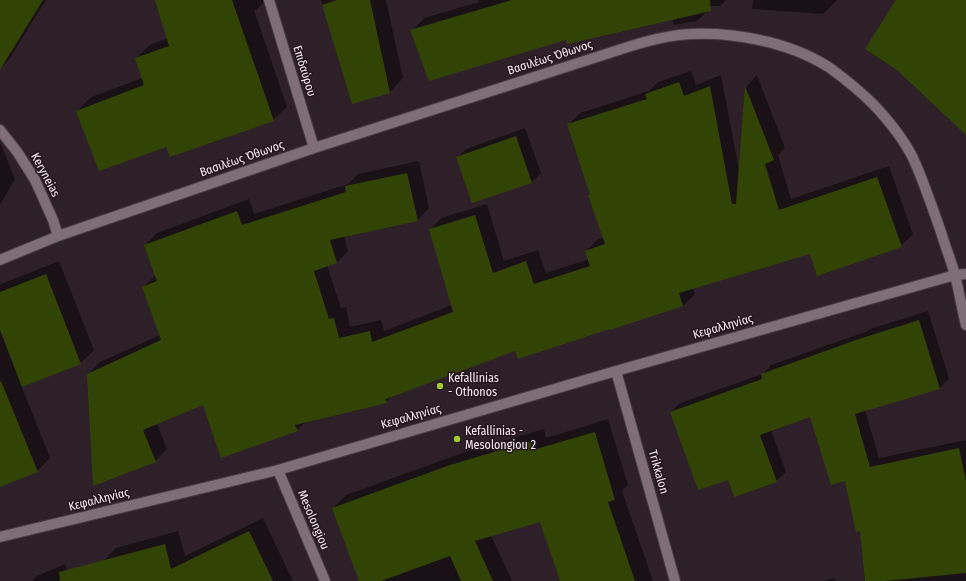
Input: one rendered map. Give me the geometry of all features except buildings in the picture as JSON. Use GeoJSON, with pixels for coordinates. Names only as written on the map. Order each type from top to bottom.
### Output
{"type":"FeatureCollection","features":[{"type":"Feature","properties":{"kind":"street","name":"Επιδαύρου"},"geometry":{"type":"LineString","coordinates":[[269,0],[314,148]]}},
{"type":"Feature","properties":{"kind":"street","name":"Βασιλέως Όθωνος"},"geometry":{"type":"LineString","coordinates":[[0,260],[58,236],[314,148],[624,48],[678,35],[725,35],[768,42],[792,49],[810,57],[829,68],[864,96],[896,130],[912,158],[928,195],[955,274],[966,325]]}},
{"type":"Feature","properties":{"kind":"street","name":"Keryneias"},"geometry":{"type":"LineString","coordinates":[[0,130],[18,153],[35,180],[53,220],[58,236]]}},
{"type":"Feature","properties":{"kind":"street","name":"Κεφαλληνίας"},"geometry":{"type":"LineString","coordinates":[[0,537],[278,470],[955,274],[966,274]]}},
{"type":"Feature","properties":{"kind":"street","name":"Trikkalon"},"geometry":{"type":"LineString","coordinates":[[616,371],[675,581]]}},
{"type":"Feature","properties":{"kind":"street","name":"Mesolongiou"},"geometry":{"type":"LineString","coordinates":[[278,470],[325,581]]}},
{"type":"Feature","properties":{"kind":"place","name":"Kefallinias - Othonos"},"geometry":{"type":"Point","coordinates":[440,386]}},
{"type":"Feature","properties":{"kind":"place","name":"Kefallinias - Mesolongiou 2"},"geometry":{"type":"Point","coordinates":[457,439]}}]}
